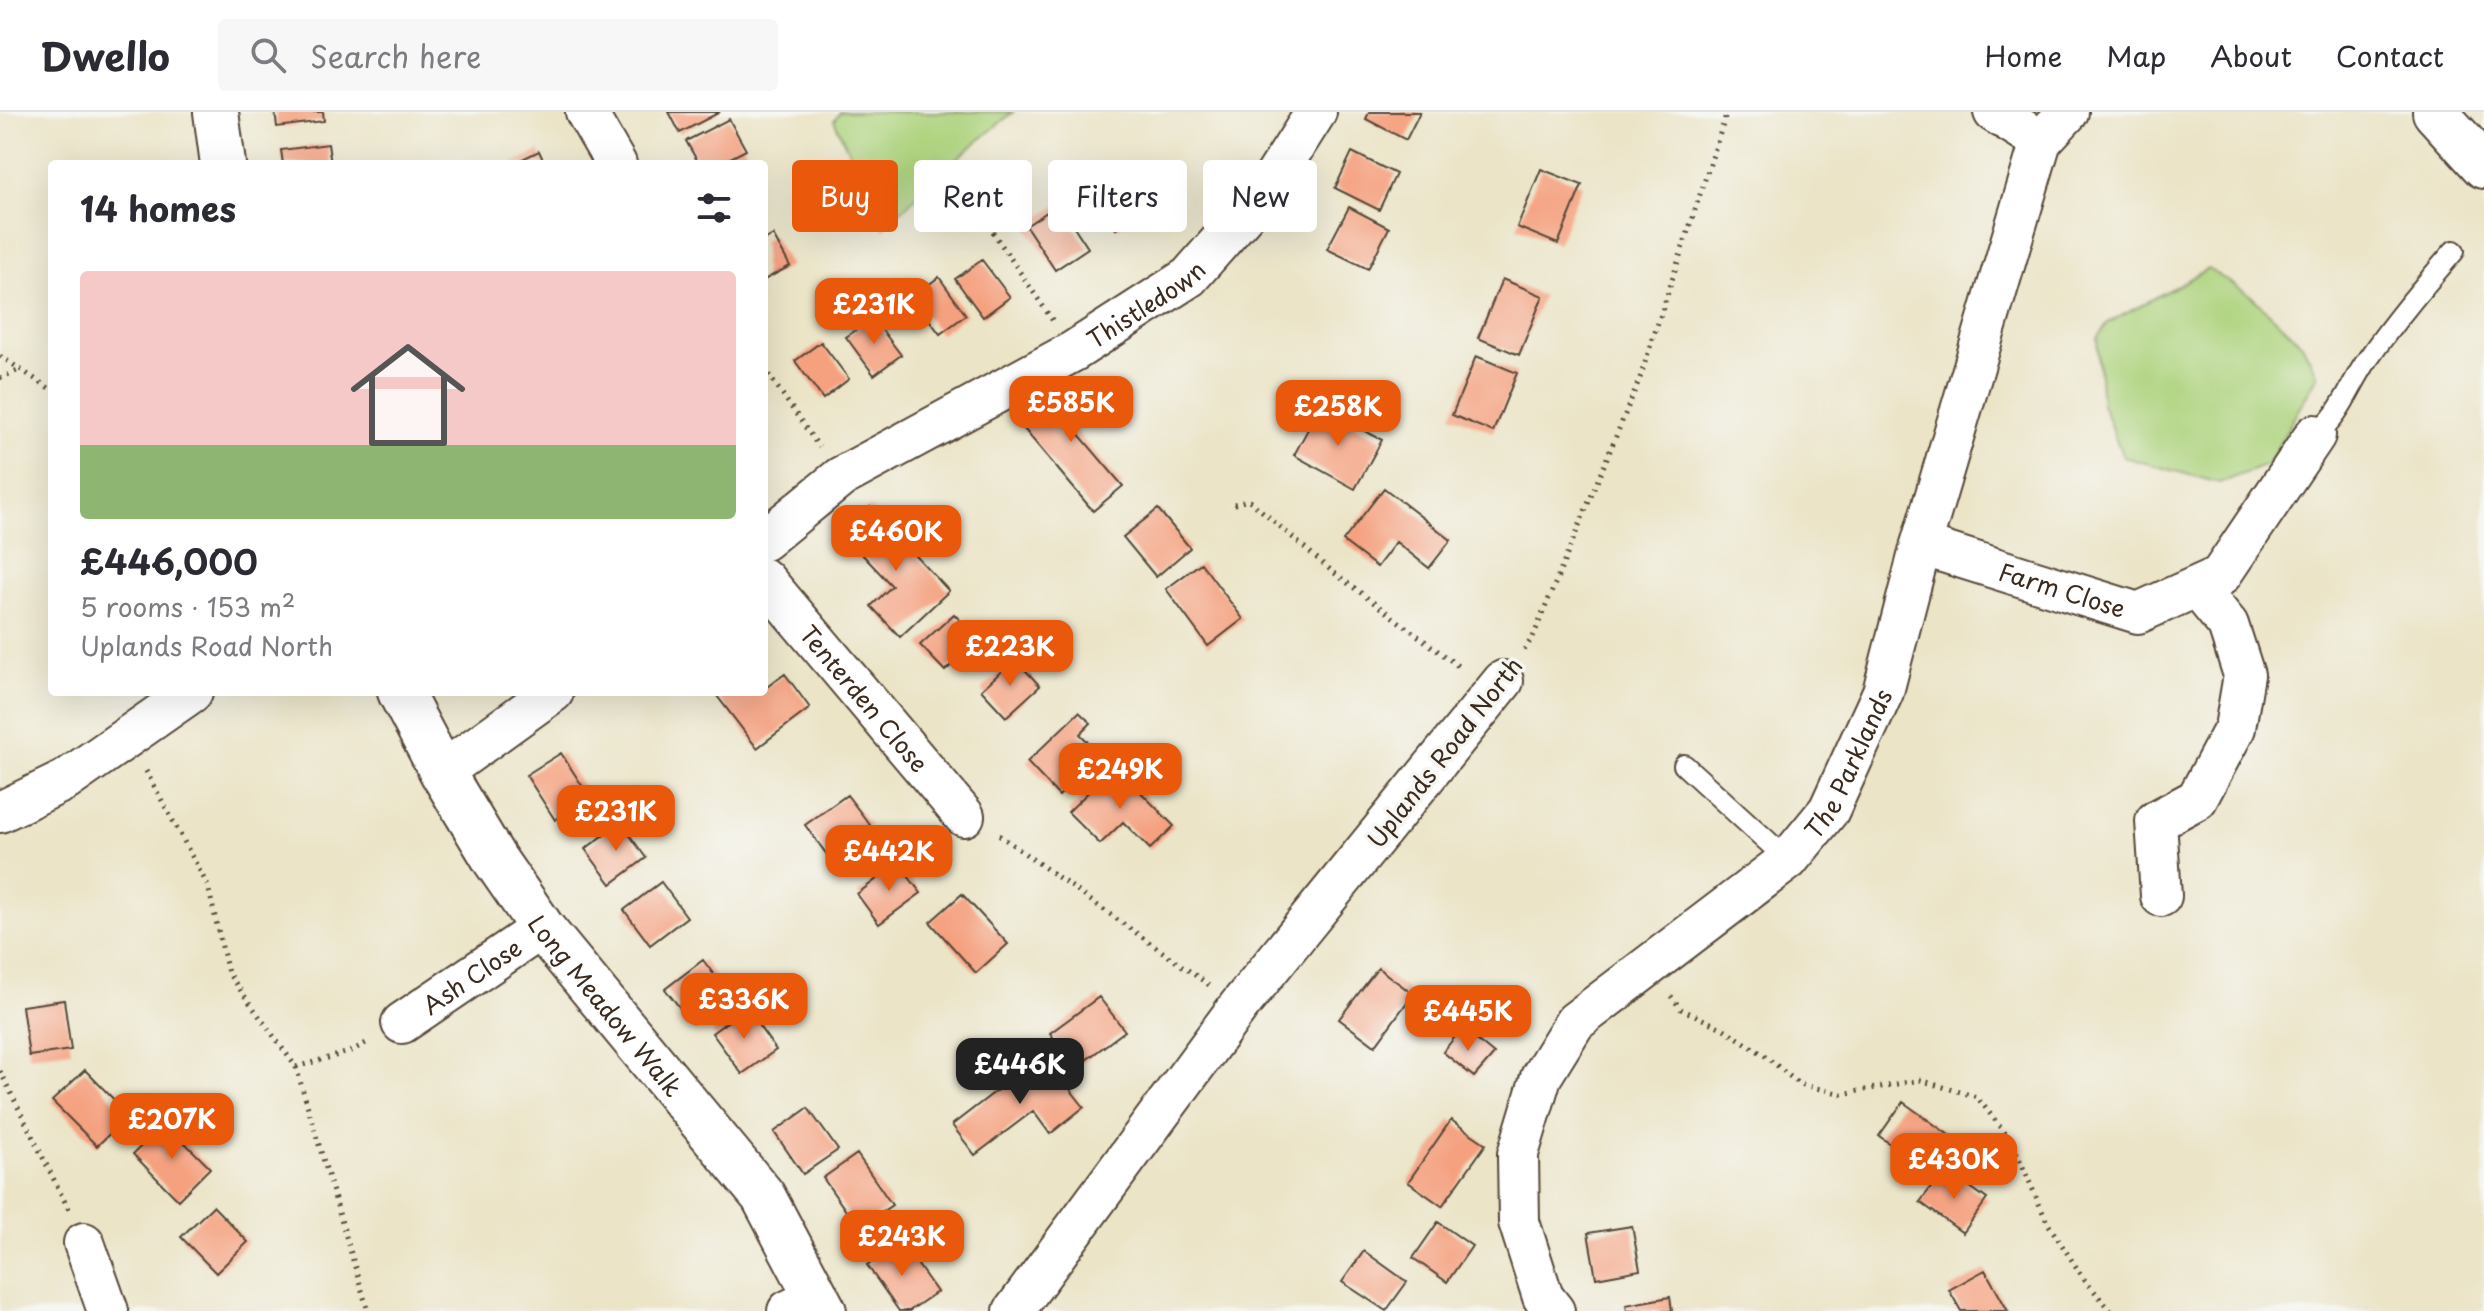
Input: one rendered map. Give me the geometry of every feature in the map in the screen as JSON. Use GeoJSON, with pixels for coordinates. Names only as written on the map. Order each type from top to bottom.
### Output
{"type":"FeatureCollection","features":[{"type":"Feature","properties":{"kind":"street"},"geometry":{"type":"LineString","coordinates":[[216,112],[222,160]]}},
{"type":"Feature","properties":{"kind":"street"},"geometry":{"type":"LineString","coordinates":[[586,112],[614,160]]}},
{"type":"Feature","properties":{"kind":"street","name":"Thistledown"},"geometry":{"type":"LineString","coordinates":[[768,537],[841,477],[1074,351],[1189,277],[1269,186],[1316,112]]}},
{"type":"Feature","properties":{"kind":"street"},"geometry":{"type":"LineString","coordinates":[[1994,112],[2041,141]]}},
{"type":"Feature","properties":{"kind":"street","name":"The Parklands"},"geometry":{"type":"LineString","coordinates":[[1540,1306],[1519,1222],[1518,1154],[1541,1077],[1575,1022],[1788,860],[1829,810],[1883,692],[1921,545],[2041,141],[2068,112]]}},
{"type":"Feature","properties":{"kind":"street"},"geometry":{"type":"LineString","coordinates":[[2446,116],[2484,166]]}},
{"type":"Feature","properties":{"kind":"street","name":"Farm Close"},"geometry":{"type":"LineString","coordinates":[[1921,545],[2138,613],[2220,576],[2315,435]]}},
{"type":"Feature","properties":{"kind":"street","name":"Tenterden Close"},"geometry":{"type":"LineString","coordinates":[[768,584],[964,816]]}},
{"type":"Feature","properties":{"kind":"street"},"geometry":{"type":"LineString","coordinates":[[2161,896],[2156,821],[2197,799],[2235,728],[2244,675],[2228,625],[2197,587]]}},
{"type":"Feature","properties":{"kind":"street","name":"Uplands Road North"},"geometry":{"type":"LineString","coordinates":[[1014,1311],[1239,1006],[1498,687]]}},
{"type":"Feature","properties":{"kind":"street"},"geometry":{"type":"LineString","coordinates":[[0,812],[66,780],[186,696]]}},
{"type":"Feature","properties":{"kind":"street","name":"Long Meadow Walk"},"geometry":{"type":"LineString","coordinates":[[402,696],[442,772],[495,860],[542,928],[763,1196],[810,1306]]}},
{"type":"Feature","properties":{"kind":"street"},"geometry":{"type":"LineString","coordinates":[[442,772],[547,696]]}},
{"type":"Feature","properties":{"kind":"street","name":"Ash Close"},"geometry":{"type":"LineString","coordinates":[[402,1023],[542,928]]}},
{"type":"Feature","properties":{"kind":"street"},"geometry":{"type":"LineString","coordinates":[[84,1243],[108,1311]]}},
{"type":"Feature","properties":{"kind":"lane"},"geometry":{"type":"LineString","coordinates":[[2315,435],[2332,422],[2362,367],[2390,327],[2454,251]]}},
{"type":"Feature","properties":{"kind":"lane"},"geometry":{"type":"LineString","coordinates":[[1684,765],[1788,860]]}},
{"type":"Feature","properties":{"kind":"path","name":"Uplands Road North"},"geometry":{"type":"LineString","coordinates":[[1498,687],[1533,637],[1640,378],[1727,112]]}},
{"type":"Feature","properties":{"kind":"path"},"geometry":{"type":"LineString","coordinates":[[993,232],[1074,351]]}},
{"type":"Feature","properties":{"kind":"path"},"geometry":{"type":"LineString","coordinates":[[0,356],[48,387]]}},
{"type":"Feature","properties":{"kind":"path"},"geometry":{"type":"LineString","coordinates":[[0,378],[23,369]]}},
{"type":"Feature","properties":{"kind":"path"},"geometry":{"type":"LineString","coordinates":[[768,374],[841,477]]}},
{"type":"Feature","properties":{"kind":"path"},"geometry":{"type":"LineString","coordinates":[[1234,504],[1249,500],[1333,572],[1498,687]]}},
{"type":"Feature","properties":{"kind":"path"},"geometry":{"type":"LineString","coordinates":[[123,738],[149,776],[208,886],[228,973],[296,1067],[368,1311]]}},
{"type":"Feature","properties":{"kind":"path"},"geometry":{"type":"LineString","coordinates":[[964,816],[990,829],[1239,1006]]}},
{"type":"Feature","properties":{"kind":"path"},"geometry":{"type":"LineString","coordinates":[[1650,966],[1681,1009],[1724,1029],[1764,1055],[1799,1084],[1842,1094],[1920,1080],[1977,1097],[2012,1142],[2047,1222],[2084,1279],[2111,1311]]}},
{"type":"Feature","properties":{"kind":"path"},"geometry":{"type":"LineString","coordinates":[[296,1067],[349,1052],[402,1023]]}},
{"type":"Feature","properties":{"kind":"path"},"geometry":{"type":"LineString","coordinates":[[0,1071],[84,1243]]}},
{"type":"Feature","properties":{"kind":"green space"},"geometry":{"type":"Polygon","coordinates":[[[840,112],[1013,112],[955,160],[914,160],[914,198],[898,214],[898,160],[853,160],[834,120],[840,112]]]}},
{"type":"Feature","properties":{"kind":"green space"},"geometry":{"type":"Polygon","coordinates":[[[2208,269],[2250,295],[2302,344],[2318,375],[2267,465],[2219,483],[2123,457],[2102,404],[2097,338],[2108,323],[2208,269]]]}},
{"type":"Feature","properties":{"kind":"building"},"geometry":{"type":"Polygon","coordinates":[[[275,112],[323,112],[324,121],[277,127],[275,112]]]}},
{"type":"Feature","properties":{"kind":"building"},"geometry":{"type":"Polygon","coordinates":[[[669,112],[720,112],[680,133],[669,112]]]}},
{"type":"Feature","properties":{"kind":"building"},"geometry":{"type":"Polygon","coordinates":[[[1369,112],[1420,112],[1406,140],[1366,119],[1369,112]]]}},
{"type":"Feature","properties":{"kind":"building"},"geometry":{"type":"Polygon","coordinates":[[[729,119],[746,150],[727,160],[697,160],[686,141],[729,119]]]}},
{"type":"Feature","properties":{"kind":"building"},"geometry":{"type":"Polygon","coordinates":[[[328,144],[330,160],[282,160],[281,150],[328,144]]]}},
{"type":"Feature","properties":{"kind":"building"},"geometry":{"type":"Polygon","coordinates":[[[539,151],[543,160],[520,160],[539,151]]]}},
{"type":"Feature","properties":{"kind":"building"},"geometry":{"type":"Polygon","coordinates":[[[1352,152],[1396,174],[1379,210],[1335,188],[1352,152]]]}},
{"type":"Feature","properties":{"kind":"building"},"geometry":{"type":"Polygon","coordinates":[[[1541,169],[1582,185],[1558,244],[1517,227],[1541,169]]]}},
{"type":"Feature","properties":{"kind":"building"},"geometry":{"type":"Polygon","coordinates":[[[1349,207],[1389,228],[1368,269],[1327,249],[1349,207]]]}},
{"type":"Feature","properties":{"kind":"building"},"geometry":{"type":"Polygon","coordinates":[[[1048,211],[1048,232],[1077,232],[1088,248],[1055,270],[1030,232],[1032,222],[1048,211]]]}},
{"type":"Feature","properties":{"kind":"building"},"geometry":{"type":"Polygon","coordinates":[[[773,235],[790,266],[768,278],[768,238],[773,235]]]}},
{"type":"Feature","properties":{"kind":"building"},"geometry":{"type":"Polygon","coordinates":[[[982,260],[1010,297],[983,317],[955,279],[982,260]]]}},
{"type":"Feature","properties":{"kind":"building"},"geometry":{"type":"Polygon","coordinates":[[[939,277],[966,315],[940,334],[912,297],[939,277]]]}},
{"type":"Feature","properties":{"kind":"building"},"geometry":{"type":"Polygon","coordinates":[[[1502,279],[1543,296],[1519,355],[1478,338],[1502,279]]]}},
{"type":"Feature","properties":{"kind":"building"},"geometry":{"type":"Polygon","coordinates":[[[873,318],[901,355],[874,375],[846,337],[873,318]]]}},
{"type":"Feature","properties":{"kind":"building"},"geometry":{"type":"Polygon","coordinates":[[[821,342],[849,379],[823,399],[795,361],[821,342]]]}},
{"type":"Feature","properties":{"kind":"building"},"geometry":{"type":"Polygon","coordinates":[[[1476,356],[1517,373],[1493,432],[1452,415],[1476,356]]]}},
{"type":"Feature","properties":{"kind":"building"},"geometry":{"type":"Polygon","coordinates":[[[1070,380],[1098,413],[1076,431],[1123,486],[1093,511],[1019,423],[1070,380]]]}},
{"type":"Feature","properties":{"kind":"building"},"geometry":{"type":"Polygon","coordinates":[[[1320,407],[1382,440],[1355,489],[1294,455],[1320,407]]]}},
{"type":"Feature","properties":{"kind":"building"},"geometry":{"type":"Polygon","coordinates":[[[1384,488],[1451,540],[1429,568],[1396,542],[1377,567],[1343,541],[1384,488]]]}},
{"type":"Feature","properties":{"kind":"building"},"geometry":{"type":"Polygon","coordinates":[[[870,507],[949,591],[900,637],[871,606],[892,586],[842,533],[870,507]]]}},
{"type":"Feature","properties":{"kind":"building"},"geometry":{"type":"Polygon","coordinates":[[[1158,509],[1190,548],[1156,577],[1123,537],[1158,509]]]}},
{"type":"Feature","properties":{"kind":"building"},"geometry":{"type":"Polygon","coordinates":[[[1201,563],[1243,619],[1208,646],[1166,589],[1201,563]]]}},
{"type":"Feature","properties":{"kind":"building"},"geometry":{"type":"Polygon","coordinates":[[[954,614],[979,640],[945,671],[920,645],[954,614]]]}},
{"type":"Feature","properties":{"kind":"building"},"geometry":{"type":"Polygon","coordinates":[[[1015,659],[1040,686],[1006,717],[981,690],[1015,659]]]}},
{"type":"Feature","properties":{"kind":"building"},"geometry":{"type":"Polygon","coordinates":[[[785,674],[810,708],[757,748],[717,696],[768,696],[768,686],[785,674]]]}},
{"type":"Feature","properties":{"kind":"building"},"geometry":{"type":"Polygon","coordinates":[[[1079,712],[1091,723],[1080,734],[1101,755],[1059,796],[1027,762],[1079,712]]]}},
{"type":"Feature","properties":{"kind":"building"},"geometry":{"type":"Polygon","coordinates":[[[561,753],[590,798],[555,820],[526,775],[561,753]]]}},
{"type":"Feature","properties":{"kind":"building"},"geometry":{"type":"Polygon","coordinates":[[[1115,766],[1174,826],[1150,849],[1123,822],[1100,844],[1068,812],[1115,766]]]}},
{"type":"Feature","properties":{"kind":"building"},"geometry":{"type":"Polygon","coordinates":[[[847,795],[870,825],[828,856],[805,825],[847,795]]]}},
{"type":"Feature","properties":{"kind":"building"},"geometry":{"type":"Polygon","coordinates":[[[621,823],[646,858],[611,884],[585,849],[621,823]]]}},
{"type":"Feature","properties":{"kind":"building"},"geometry":{"type":"Polygon","coordinates":[[[898,863],[921,893],[879,924],[857,894],[898,863]]]}},
{"type":"Feature","properties":{"kind":"building"},"geometry":{"type":"Polygon","coordinates":[[[661,882],[687,917],[650,945],[624,910],[661,882]]]}},
{"type":"Feature","properties":{"kind":"building"},"geometry":{"type":"Polygon","coordinates":[[[962,894],[1008,944],[976,973],[930,922],[962,894]]]}},
{"type":"Feature","properties":{"kind":"building"},"geometry":{"type":"Polygon","coordinates":[[[703,960],[729,995],[692,1023],[665,989],[703,960]]]}},
{"type":"Feature","properties":{"kind":"building"},"geometry":{"type":"Polygon","coordinates":[[[1378,968],[1413,994],[1375,1046],[1339,1019],[1378,968]]]}},
{"type":"Feature","properties":{"kind":"building"},"geometry":{"type":"Polygon","coordinates":[[[1099,997],[1125,1031],[1075,1068],[1050,1033],[1099,997]]]}},
{"type":"Feature","properties":{"kind":"building"},"geometry":{"type":"Polygon","coordinates":[[[64,1000],[71,1050],[29,1056],[22,1006],[64,1000]]]}},
{"type":"Feature","properties":{"kind":"building"},"geometry":{"type":"Polygon","coordinates":[[[746,1008],[776,1050],[742,1074],[712,1033],[746,1008]]]}},
{"type":"Feature","properties":{"kind":"building"},"geometry":{"type":"Polygon","coordinates":[[[1462,1028],[1494,1054],[1474,1077],[1443,1052],[1462,1028]]]}},
{"type":"Feature","properties":{"kind":"building"},"geometry":{"type":"Polygon","coordinates":[[[1043,1055],[1084,1107],[1050,1134],[1033,1111],[975,1155],[952,1125],[1043,1055]]]}},
{"type":"Feature","properties":{"kind":"building"},"geometry":{"type":"Polygon","coordinates":[[[85,1070],[129,1115],[97,1146],[52,1101],[85,1070]]]}},
{"type":"Feature","properties":{"kind":"building"},"geometry":{"type":"Polygon","coordinates":[[[1903,1102],[1953,1138],[1929,1171],[1879,1136],[1903,1102]]]}},
{"type":"Feature","properties":{"kind":"building"},"geometry":{"type":"Polygon","coordinates":[[[808,1108],[838,1150],[803,1174],[774,1132],[808,1108]]]}},
{"type":"Feature","properties":{"kind":"building"},"geometry":{"type":"Polygon","coordinates":[[[1451,1120],[1486,1144],[1442,1206],[1408,1182],[1451,1120]]]}},
{"type":"Feature","properties":{"kind":"building"},"geometry":{"type":"Polygon","coordinates":[[[165,1123],[210,1168],[178,1200],[133,1154],[165,1123]]]}},
{"type":"Feature","properties":{"kind":"building"},"geometry":{"type":"Polygon","coordinates":[[[857,1154],[892,1205],[858,1228],[823,1178],[857,1154]]]}},
{"type":"Feature","properties":{"kind":"building"},"geometry":{"type":"Polygon","coordinates":[[[1945,1169],[1987,1199],[1963,1233],[1920,1202],[1945,1169]]]}},
{"type":"Feature","properties":{"kind":"building"},"geometry":{"type":"Polygon","coordinates":[[[213,1206],[248,1242],[216,1273],[181,1237],[213,1206]]]}},
{"type":"Feature","properties":{"kind":"building"},"geometry":{"type":"Polygon","coordinates":[[[1438,1222],[1472,1246],[1447,1282],[1413,1258],[1438,1222]]]}},
{"type":"Feature","properties":{"kind":"building"},"geometry":{"type":"Polygon","coordinates":[[[1632,1226],[1640,1270],[1596,1278],[1588,1233],[1632,1226]]]}},
{"type":"Feature","properties":{"kind":"building"},"geometry":{"type":"Polygon","coordinates":[[[901,1241],[937,1292],[909,1311],[899,1311],[867,1265],[901,1241]]]}},
{"type":"Feature","properties":{"kind":"building"},"geometry":{"type":"Polygon","coordinates":[[[1364,1251],[1407,1282],[1386,1311],[1342,1282],[1364,1251]]]}},
{"type":"Feature","properties":{"kind":"building"},"geometry":{"type":"Polygon","coordinates":[[[1985,1270],[2008,1311],[1961,1311],[1949,1290],[1985,1270]]]}},
{"type":"Feature","properties":{"kind":"building"},"geometry":{"type":"Polygon","coordinates":[[[1670,1297],[1672,1311],[1627,1311],[1626,1305],[1670,1297]]]}}]}
